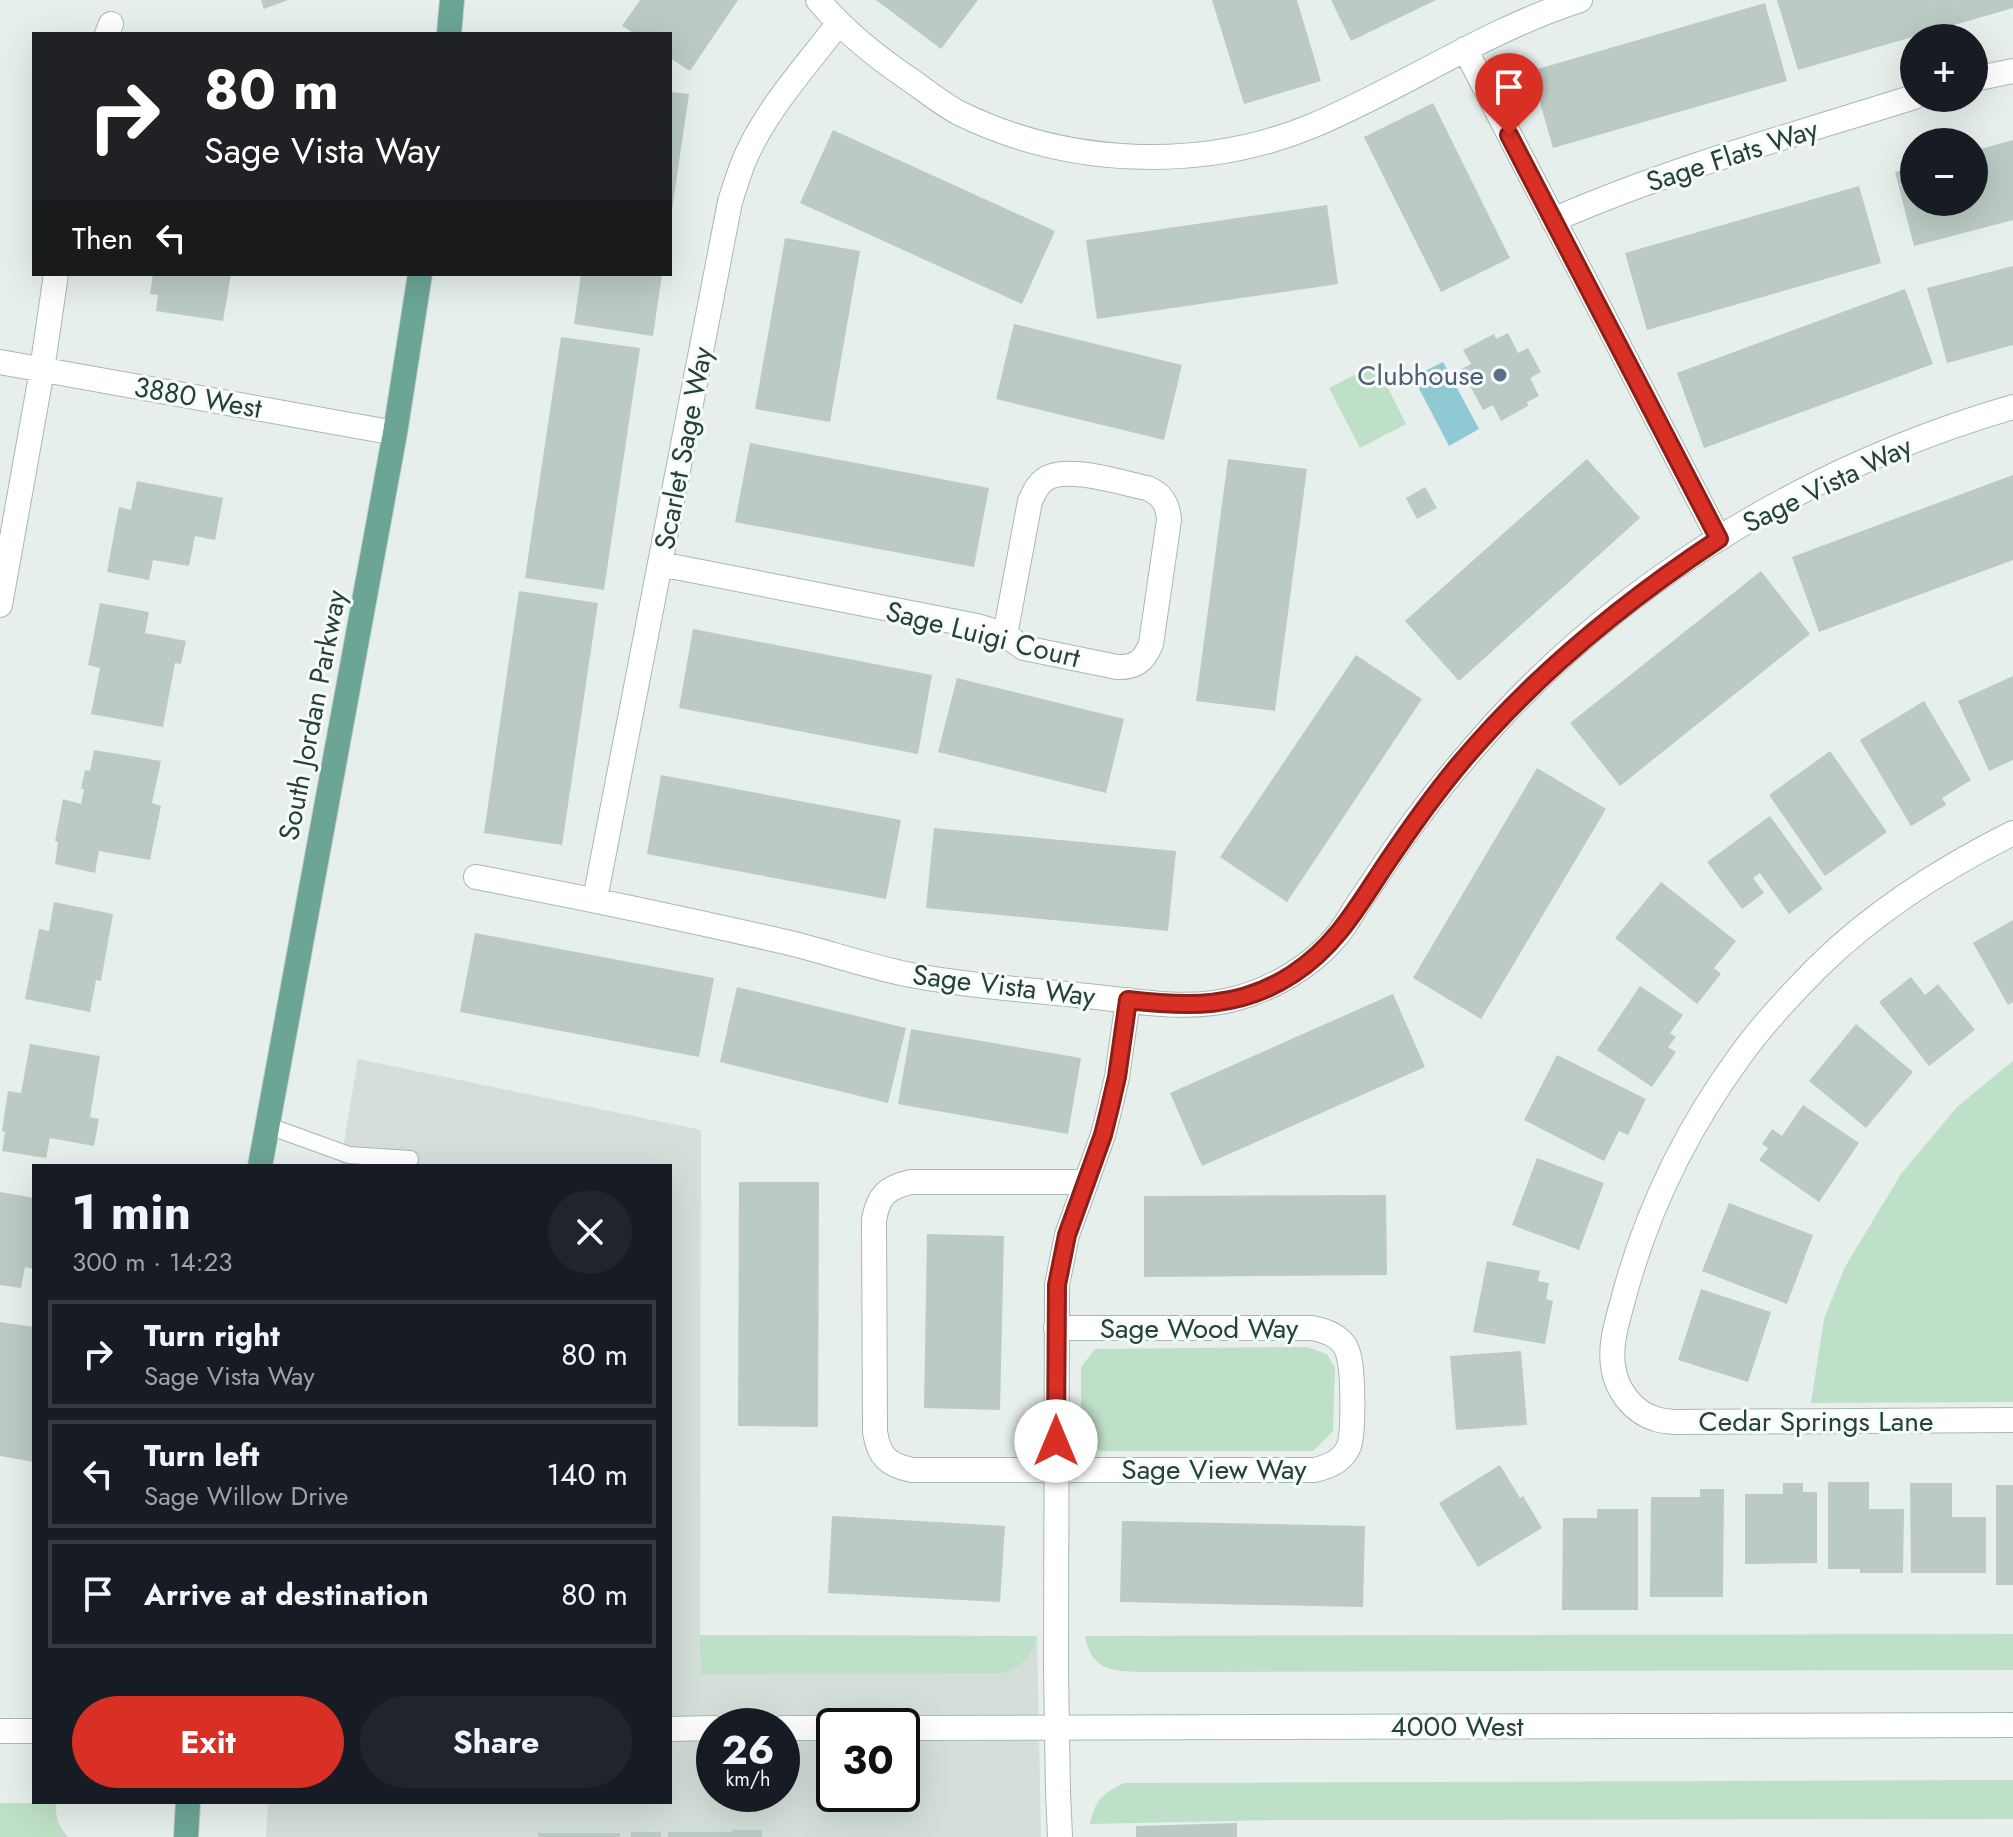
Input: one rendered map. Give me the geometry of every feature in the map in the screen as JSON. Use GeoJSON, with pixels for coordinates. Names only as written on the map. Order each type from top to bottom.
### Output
{"type":"FeatureCollection","features":[{"type":"Feature","properties":{"kind":"main road"},"geometry":{"type":"LineString","coordinates":[[449,32],[452,0]]}},
{"type":"Feature","properties":{"kind":"main road","name":"South Jordan Parkway"},"geometry":{"type":"LineString","coordinates":[[260,1164],[395,433],[420,276]]}},
{"type":"Feature","properties":{"kind":"main road"},"geometry":{"type":"LineString","coordinates":[[186,1837],[188,1804]]}},
{"type":"Feature","properties":{"kind":"street"},"geometry":{"type":"LineString","coordinates":[[818,0],[838,24],[884,63],[957,112],[1011,134],[1058,148],[1150,158],[1205,154],[1274,140],[1351,108],[1519,24],[1580,0]]}},
{"type":"Feature","properties":{"kind":"street","name":"Scarlet Sage Way"},"geometry":{"type":"LineString","coordinates":[[595,899],[730,202],[747,154],[772,111],[838,24]]}},
{"type":"Feature","properties":{"kind":"street"},"geometry":{"type":"LineString","coordinates":[[1465,49],[1719,539]]}},
{"type":"Feature","properties":{"kind":"street"},"geometry":{"type":"LineString","coordinates":[[1988,76],[2013,71]]}},
{"type":"Feature","properties":{"kind":"street","name":"Sage Flats Way"},"geometry":{"type":"LineString","coordinates":[[1553,220],[1626,189],[1900,101]]}},
{"type":"Feature","properties":{"kind":"street"},"geometry":{"type":"LineString","coordinates":[[0,605],[56,276]]}},
{"type":"Feature","properties":{"kind":"street","name":"3880 West"},"geometry":{"type":"LineString","coordinates":[[0,362],[395,433]]}},
{"type":"Feature","properties":{"kind":"street","name":"Sage Vista Way"},"geometry":{"type":"LineString","coordinates":[[476,877],[595,899],[798,945],[912,975],[1009,989],[1177,1005],[1236,999],[1291,976],[1336,937],[1420,813],[1460,764],[1546,672],[1601,623],[1659,579],[1788,498],[1888,450],[2013,407]]}},
{"type":"Feature","properties":{"kind":"street","name":"Sage Luigi Court"},"geometry":{"type":"LineString","coordinates":[[660,564],[977,626],[1005,635],[1024,648],[1128,668],[1147,655],[1151,644],[1169,520],[1164,500],[1147,488],[1073,473],[1059,473],[1046,478],[1036,488],[1030,501],[1005,635]]}},
{"type":"Feature","properties":{"kind":"street","name":"Cedar Springs Lane"},"geometry":{"type":"LineString","coordinates":[[2013,833],[1963,858],[1866,925],[1821,964],[1779,1008],[1741,1055],[1707,1105],[1651,1213],[1613,1338],[1613,1366],[1617,1384],[1626,1399],[1656,1419],[1674,1422],[2013,1420]]}},
{"type":"Feature","properties":{"kind":"street"},"geometry":{"type":"LineString","coordinates":[[1060,1837],[1057,1727],[1057,1285],[1067,1235],[1103,1135],[1128,1000]]}},
{"type":"Feature","properties":{"kind":"street","name":"Sage View Way"},"geometry":{"type":"LineString","coordinates":[[1085,1182],[911,1182],[897,1185],[885,1193],[876,1206],[874,1220],[875,1432],[878,1447],[886,1459],[898,1467],[912,1470],[1314,1470],[1328,1467],[1349,1447],[1351,1432],[1351,1368],[1349,1353],[1340,1340]]}},
{"type":"Feature","properties":{"kind":"street","name":"Sage Wood Way"},"geometry":{"type":"LineString","coordinates":[[1056,1328],[1312,1328],[1340,1340]]}},
{"type":"Feature","properties":{"kind":"street","name":"4000 West"},"geometry":{"type":"LineString","coordinates":[[920,1728],[2013,1725]]}},
{"type":"Feature","properties":{"kind":"street"},"geometry":{"type":"LineString","coordinates":[[672,1729],[696,1728]]}},
{"type":"Feature","properties":{"kind":"street"},"geometry":{"type":"LineString","coordinates":[[0,1731],[32,1731]]}},
{"type":"Feature","properties":{"kind":"lane"},"geometry":{"type":"LineString","coordinates":[[266,1125],[349,1155],[410,1159]]}},
{"type":"Feature","properties":{"kind":"shaded area"},"geometry":{"type":"Polygon","coordinates":[[[358,1059],[701,1130],[700,1635],[1037,1636],[1041,1837],[266,1837],[268,1804],[672,1804],[672,1164],[340,1164],[358,1059]]]}},
{"type":"Feature","properties":{"kind":"green space"},"geometry":{"type":"Polygon","coordinates":[[[1376,364],[1406,424],[1360,448],[1329,388],[1376,364]]]}},
{"type":"Feature","properties":{"kind":"green space"},"geometry":{"type":"Polygon","coordinates":[[[2013,1061],[2013,1402],[1811,1403],[1824,1319],[1845,1267],[1901,1174],[1958,1106],[2013,1061]]]}},
{"type":"Feature","properties":{"kind":"green space"},"geometry":{"type":"Polygon","coordinates":[[[1307,1347],[1327,1354],[1335,1368],[1333,1431],[1313,1451],[1100,1451],[1081,1432],[1081,1367],[1095,1349],[1307,1347]]]}},
{"type":"Feature","properties":{"kind":"green space"},"geometry":{"type":"Polygon","coordinates":[[[2013,1634],[2013,1670],[1141,1672],[1120,1671],[1097,1662],[1085,1636],[2013,1634]]]}},
{"type":"Feature","properties":{"kind":"green space"},"geometry":{"type":"Polygon","coordinates":[[[700,1635],[1037,1636],[1026,1659],[1003,1673],[701,1674],[700,1635]]]}},
{"type":"Feature","properties":{"kind":"green space"},"geometry":{"type":"Polygon","coordinates":[[[2013,1780],[2013,1819],[1277,1820],[1090,1824],[1101,1799],[1124,1783],[2013,1780]]]}},
{"type":"Feature","properties":{"kind":"green space"},"geometry":{"type":"Polygon","coordinates":[[[0,1803],[32,1803],[56,1804],[58,1822],[68,1837],[0,1837],[0,1803]]]}},
{"type":"Feature","properties":{"kind":"water"},"geometry":{"type":"Polygon","coordinates":[[[1443,362],[1479,429],[1449,446],[1413,377],[1443,362]]]}},
{"type":"Feature","properties":{"kind":"building"},"geometry":{"type":"Polygon","coordinates":[[[261,0],[288,0],[264,9],[261,0]]]}},
{"type":"Feature","properties":{"kind":"building"},"geometry":{"type":"Polygon","coordinates":[[[640,0],[738,0],[690,71],[672,59],[672,32],[632,32],[622,26],[640,0]]]}},
{"type":"Feature","properties":{"kind":"building"},"geometry":{"type":"Polygon","coordinates":[[[876,0],[978,0],[941,49],[876,0]]]}},
{"type":"Feature","properties":{"kind":"building"},"geometry":{"type":"Polygon","coordinates":[[[1212,0],[1297,0],[1321,81],[1244,104],[1212,0]]]}},
{"type":"Feature","properties":{"kind":"building"},"geometry":{"type":"Polygon","coordinates":[[[1331,0],[1436,0],[1351,41],[1331,0]]]}},
{"type":"Feature","properties":{"kind":"building"},"geometry":{"type":"Polygon","coordinates":[[[1777,0],[2013,0],[2013,8],[1958,24],[1900,24],[1900,41],[1798,70],[1777,0]]]}},
{"type":"Feature","properties":{"kind":"building"},"geometry":{"type":"Polygon","coordinates":[[[1765,3],[1787,81],[1553,148],[1531,71],[1765,3]]]}},
{"type":"Feature","properties":{"kind":"building"},"geometry":{"type":"Polygon","coordinates":[[[672,92],[689,94],[672,210],[672,92]]]}},
{"type":"Feature","properties":{"kind":"building"},"geometry":{"type":"Polygon","coordinates":[[[1433,103],[1510,258],[1441,292],[1364,137],[1433,103]]]}},
{"type":"Feature","properties":{"kind":"building"},"geometry":{"type":"Polygon","coordinates":[[[833,130],[1055,231],[1022,304],[800,203],[833,130]]]}},
{"type":"Feature","properties":{"kind":"building"},"geometry":{"type":"Polygon","coordinates":[[[2013,140],[2013,220],[1914,246],[1906,216],[1988,216],[1988,147],[2013,140]]]}},
{"type":"Feature","properties":{"kind":"building"},"geometry":{"type":"Polygon","coordinates":[[[1900,171],[1900,191],[1895,172],[1900,171]]]}},
{"type":"Feature","properties":{"kind":"building"},"geometry":{"type":"Polygon","coordinates":[[[1859,186],[1881,263],[1647,330],[1625,253],[1859,186]]]}},
{"type":"Feature","properties":{"kind":"building"},"geometry":{"type":"Polygon","coordinates":[[[1327,205],[1338,284],[1097,319],[1086,240],[1327,205]]]}},
{"type":"Feature","properties":{"kind":"building"},"geometry":{"type":"Polygon","coordinates":[[[785,238],[860,251],[830,422],[755,409],[785,238]]]}},
{"type":"Feature","properties":{"kind":"building"},"geometry":{"type":"Polygon","coordinates":[[[2013,266],[2013,345],[1947,363],[1927,288],[2013,266]]]}},
{"type":"Feature","properties":{"kind":"building"},"geometry":{"type":"Polygon","coordinates":[[[153,276],[231,276],[223,321],[156,311],[158,295],[150,294],[153,276]]]}},
{"type":"Feature","properties":{"kind":"building"},"geometry":{"type":"Polygon","coordinates":[[[581,276],[662,276],[653,336],[574,324],[581,276]]]}},
{"type":"Feature","properties":{"kind":"building"},"geometry":{"type":"Polygon","coordinates":[[[1905,289],[1933,364],[1704,448],[1677,373],[1905,289]]]}},
{"type":"Feature","properties":{"kind":"building"},"geometry":{"type":"Polygon","coordinates":[[[1014,324],[1182,365],[1164,440],[996,399],[1014,324]]]}},
{"type":"Feature","properties":{"kind":"building","name":"Clubhouse"},"geometry":{"type":"Polygon","coordinates":[[[1508,333],[1518,353],[1528,348],[1541,372],[1530,378],[1539,396],[1501,421],[1493,405],[1483,410],[1461,369],[1471,364],[1463,350],[1494,334],[1496,339],[1508,333]]]}},
{"type":"Feature","properties":{"kind":"building"},"geometry":{"type":"Polygon","coordinates":[[[561,337],[640,348],[604,590],[525,578],[561,337]]]}},
{"type":"Feature","properties":{"kind":"building"},"geometry":{"type":"Polygon","coordinates":[[[750,443],[989,488],[974,567],[735,522],[750,443]]]}},
{"type":"Feature","properties":{"kind":"building"},"geometry":{"type":"Polygon","coordinates":[[[1228,459],[1307,469],[1275,711],[1196,701],[1228,459]]]}},
{"type":"Feature","properties":{"kind":"building"},"geometry":{"type":"Polygon","coordinates":[[[1587,459],[1640,518],[1459,681],[1405,621],[1587,459]]]}},
{"type":"Feature","properties":{"kind":"building"},"geometry":{"type":"Polygon","coordinates":[[[2013,475],[2013,560],[1819,632],[1792,557],[2013,475]]]}},
{"type":"Feature","properties":{"kind":"building"},"geometry":{"type":"Polygon","coordinates":[[[137,481],[223,498],[215,540],[195,536],[189,566],[153,560],[149,580],[107,572],[119,507],[131,510],[137,481]]]}},
{"type":"Feature","properties":{"kind":"building"},"geometry":{"type":"Polygon","coordinates":[[[1425,487],[1437,508],[1417,519],[1406,498],[1425,487]]]}},
{"type":"Feature","properties":{"kind":"building"},"geometry":{"type":"Polygon","coordinates":[[[1761,571],[1810,634],[1620,786],[1570,723],[1761,571]]]}},
{"type":"Feature","properties":{"kind":"building"},"geometry":{"type":"Polygon","coordinates":[[[519,591],[598,603],[562,845],[484,833],[519,591]]]}},
{"type":"Feature","properties":{"kind":"building"},"geometry":{"type":"Polygon","coordinates":[[[100,603],[149,612],[145,633],[186,641],[181,664],[175,663],[163,727],[91,714],[100,668],[88,665],[100,603]]]}},
{"type":"Feature","properties":{"kind":"building"},"geometry":{"type":"Polygon","coordinates":[[[693,629],[932,675],[918,754],[679,708],[693,629]]]}},
{"type":"Feature","properties":{"kind":"building"},"geometry":{"type":"Polygon","coordinates":[[[1356,655],[1422,699],[1287,902],[1220,857],[1356,655]]]}},
{"type":"Feature","properties":{"kind":"building"},"geometry":{"type":"Polygon","coordinates":[[[2013,676],[2013,760],[1989,771],[1958,701],[2013,676]]]}},
{"type":"Feature","properties":{"kind":"building"},"geometry":{"type":"Polygon","coordinates":[[[957,678],[1124,719],[1106,793],[938,752],[957,678]]]}},
{"type":"Feature","properties":{"kind":"building"},"geometry":{"type":"Polygon","coordinates":[[[1924,701],[1971,780],[1942,798],[1946,805],[1911,826],[1860,740],[1924,701]]]}},
{"type":"Feature","properties":{"kind":"building"},"geometry":{"type":"Polygon","coordinates":[[[94,750],[161,761],[152,803],[161,806],[150,860],[99,851],[95,873],[55,864],[58,842],[55,841],[63,799],[81,804],[85,770],[90,771],[94,750]]]}},
{"type":"Feature","properties":{"kind":"building"},"geometry":{"type":"Polygon","coordinates":[[[1830,751],[1887,832],[1825,876],[1769,795],[1830,751]]]}},
{"type":"Feature","properties":{"kind":"building"},"geometry":{"type":"Polygon","coordinates":[[[1537,768],[1606,809],[1481,1019],[1413,978],[1537,768]]]}},
{"type":"Feature","properties":{"kind":"building"},"geometry":{"type":"Polygon","coordinates":[[[661,775],[901,820],[886,899],[647,854],[661,775]]]}},
{"type":"Feature","properties":{"kind":"building"},"geometry":{"type":"Polygon","coordinates":[[[1770,816],[1823,889],[1789,914],[1760,873],[1753,878],[1764,893],[1742,909],[1707,862],[1770,816]]]}},
{"type":"Feature","properties":{"kind":"building"},"geometry":{"type":"Polygon","coordinates":[[[934,828],[1176,851],[1168,931],[926,908],[934,828]]]}},
{"type":"Feature","properties":{"kind":"building"},"geometry":{"type":"Polygon","coordinates":[[[1661,882],[1736,941],[1714,968],[1721,974],[1697,1004],[1615,938],[1661,882]]]}},
{"type":"Feature","properties":{"kind":"building"},"geometry":{"type":"Polygon","coordinates":[[[54,902],[113,914],[101,981],[96,980],[90,1012],[25,999],[39,929],[49,931],[54,902]]]}},
{"type":"Feature","properties":{"kind":"building"},"geometry":{"type":"Polygon","coordinates":[[[2013,920],[2013,1002],[2008,1005],[1973,943],[2013,920]]]}},
{"type":"Feature","properties":{"kind":"building"},"geometry":{"type":"Polygon","coordinates":[[[475,933],[714,978],[699,1057],[460,1012],[475,933]]]}},
{"type":"Feature","properties":{"kind":"building"},"geometry":{"type":"Polygon","coordinates":[[[1911,977],[1925,995],[1938,984],[1975,1030],[1929,1066],[1879,1002],[1911,977]]]}},
{"type":"Feature","properties":{"kind":"building"},"geometry":{"type":"Polygon","coordinates":[[[1640,986],[1683,1015],[1670,1033],[1676,1037],[1668,1047],[1676,1052],[1652,1087],[1597,1050],[1640,986]]]}},
{"type":"Feature","properties":{"kind":"building"},"geometry":{"type":"Polygon","coordinates":[[[737,987],[906,1028],[888,1103],[720,1062],[737,987]]]}},
{"type":"Feature","properties":{"kind":"building"},"geometry":{"type":"Polygon","coordinates":[[[1393,994],[1425,1067],[1202,1166],[1170,1093],[1393,994]]]}},
{"type":"Feature","properties":{"kind":"building"},"geometry":{"type":"Polygon","coordinates":[[[1856,1024],[1913,1072],[1866,1128],[1809,1081],[1856,1024]]]}},
{"type":"Feature","properties":{"kind":"building"},"geometry":{"type":"Polygon","coordinates":[[[911,1029],[1081,1058],[1068,1134],[898,1104],[911,1029]]]}},
{"type":"Feature","properties":{"kind":"building"},"geometry":{"type":"Polygon","coordinates":[[[30,1044],[100,1056],[90,1117],[99,1119],[94,1146],[50,1138],[46,1158],[2,1151],[8,1091],[21,1093],[30,1044]]]}},
{"type":"Feature","properties":{"kind":"building"},"geometry":{"type":"Polygon","coordinates":[[[1557,1055],[1646,1099],[1628,1135],[1619,1131],[1604,1161],[1524,1120],[1557,1055]]]}},
{"type":"Feature","properties":{"kind":"building"},"geometry":{"type":"Polygon","coordinates":[[[1803,1105],[1859,1143],[1819,1202],[1759,1160],[1768,1148],[1762,1144],[1772,1129],[1782,1136],[1803,1105]]]}},
{"type":"Feature","properties":{"kind":"building"},"geometry":{"type":"Polygon","coordinates":[[[1537,1158],[1604,1183],[1579,1250],[1512,1225],[1537,1158]]]}},
{"type":"Feature","properties":{"kind":"building"},"geometry":{"type":"Polygon","coordinates":[[[739,1182],[819,1182],[818,1427],[738,1426],[739,1182]]]}},
{"type":"Feature","properties":{"kind":"building"},"geometry":{"type":"Polygon","coordinates":[[[0,1192],[32,1198],[32,1269],[25,1267],[21,1288],[0,1285],[0,1192]]]}},
{"type":"Feature","properties":{"kind":"building"},"geometry":{"type":"Polygon","coordinates":[[[1386,1195],[1387,1275],[1144,1277],[1144,1196],[1386,1195]]]}},
{"type":"Feature","properties":{"kind":"building"},"geometry":{"type":"Polygon","coordinates":[[[1729,1203],[1813,1235],[1787,1304],[1702,1271],[1729,1203]]]}},
{"type":"Feature","properties":{"kind":"building"},"geometry":{"type":"Polygon","coordinates":[[[927,1234],[1004,1236],[1000,1410],[924,1408],[927,1234]]]}},
{"type":"Feature","properties":{"kind":"building"},"geometry":{"type":"Polygon","coordinates":[[[1487,1261],[1540,1271],[1538,1281],[1549,1283],[1546,1299],[1553,1301],[1545,1344],[1473,1332],[1487,1261]]]}},
{"type":"Feature","properties":{"kind":"building"},"geometry":{"type":"Polygon","coordinates":[[[1701,1289],[1771,1312],[1748,1382],[1678,1360],[1701,1289]]]}},
{"type":"Feature","properties":{"kind":"building"},"geometry":{"type":"Polygon","coordinates":[[[0,1322],[32,1327],[32,1462],[0,1456],[0,1322]]]}},
{"type":"Feature","properties":{"kind":"building"},"geometry":{"type":"Polygon","coordinates":[[[1521,1351],[1527,1425],[1456,1430],[1450,1356],[1521,1351]]]}},
{"type":"Feature","properties":{"kind":"building"},"geometry":{"type":"Polygon","coordinates":[[[1500,1465],[1542,1528],[1478,1567],[1439,1503],[1500,1465]]]}},
{"type":"Feature","properties":{"kind":"building"},"geometry":{"type":"Polygon","coordinates":[[[1828,1482],[1869,1482],[1869,1509],[1904,1509],[1903,1573],[1828,1569],[1828,1482]]]}},
{"type":"Feature","properties":{"kind":"building"},"geometry":{"type":"Polygon","coordinates":[[[1783,1483],[1803,1483],[1803,1492],[1817,1492],[1817,1563],[1745,1564],[1745,1494],[1783,1494],[1783,1483]]]}},
{"type":"Feature","properties":{"kind":"building"},"geometry":{"type":"Polygon","coordinates":[[[1910,1483],[1952,1483],[1952,1517],[1986,1517],[1986,1573],[1911,1573],[1910,1483]]]}},
{"type":"Feature","properties":{"kind":"building"},"geometry":{"type":"Polygon","coordinates":[[[1996,1485],[2013,1485],[2013,1585],[1996,1585],[1996,1485]]]}},
{"type":"Feature","properties":{"kind":"building"},"geometry":{"type":"Polygon","coordinates":[[[1700,1489],[1724,1489],[1723,1597],[1650,1597],[1651,1497],[1700,1497],[1700,1489]]]}},
{"type":"Feature","properties":{"kind":"building"},"geometry":{"type":"Polygon","coordinates":[[[1597,1509],[1638,1509],[1638,1610],[1562,1610],[1563,1518],[1597,1518],[1597,1509]]]}},
{"type":"Feature","properties":{"kind":"building"},"geometry":{"type":"Polygon","coordinates":[[[832,1516],[1005,1526],[1000,1602],[828,1593],[832,1516]]]}},
{"type":"Feature","properties":{"kind":"building"},"geometry":{"type":"Polygon","coordinates":[[[1122,1521],[1365,1526],[1363,1607],[1120,1602],[1122,1521]]]}},
{"type":"Feature","properties":{"kind":"building"},"geometry":{"type":"Polygon","coordinates":[[[1237,1823],[1237,1837],[1136,1837],[1136,1826],[1237,1823]]]}},
{"type":"Feature","properties":{"kind":"building"},"geometry":{"type":"Polygon","coordinates":[[[762,1830],[762,1837],[668,1837],[668,1832],[762,1830]]]}},
{"type":"Feature","properties":{"kind":"building"},"geometry":{"type":"Polygon","coordinates":[[[631,1832],[661,1832],[661,1837],[631,1837],[631,1832]]]}},
{"type":"Feature","properties":{"kind":"building"},"geometry":{"type":"Polygon","coordinates":[[[538,1833],[620,1833],[620,1837],[538,1837],[538,1833]]]}},
{"type":"Feature","properties":{"kind":"place","name":"Clubhouse"},"geometry":{"type":"Point","coordinates":[1500,375]}},
{"type":"Feature","properties":{"kind":"route"},"geometry":{"type":"LineString","coordinates":[[1056,1441],[1057,1285],[1067,1235],[1103,1135],[1117,1077],[1128,1000],[1177,1005],[1207,1004],[1236,999],[1291,976],[1336,937],[1420,813],[1460,764],[1546,672],[1601,623],[1719,539],[1509,135]]}}]}
